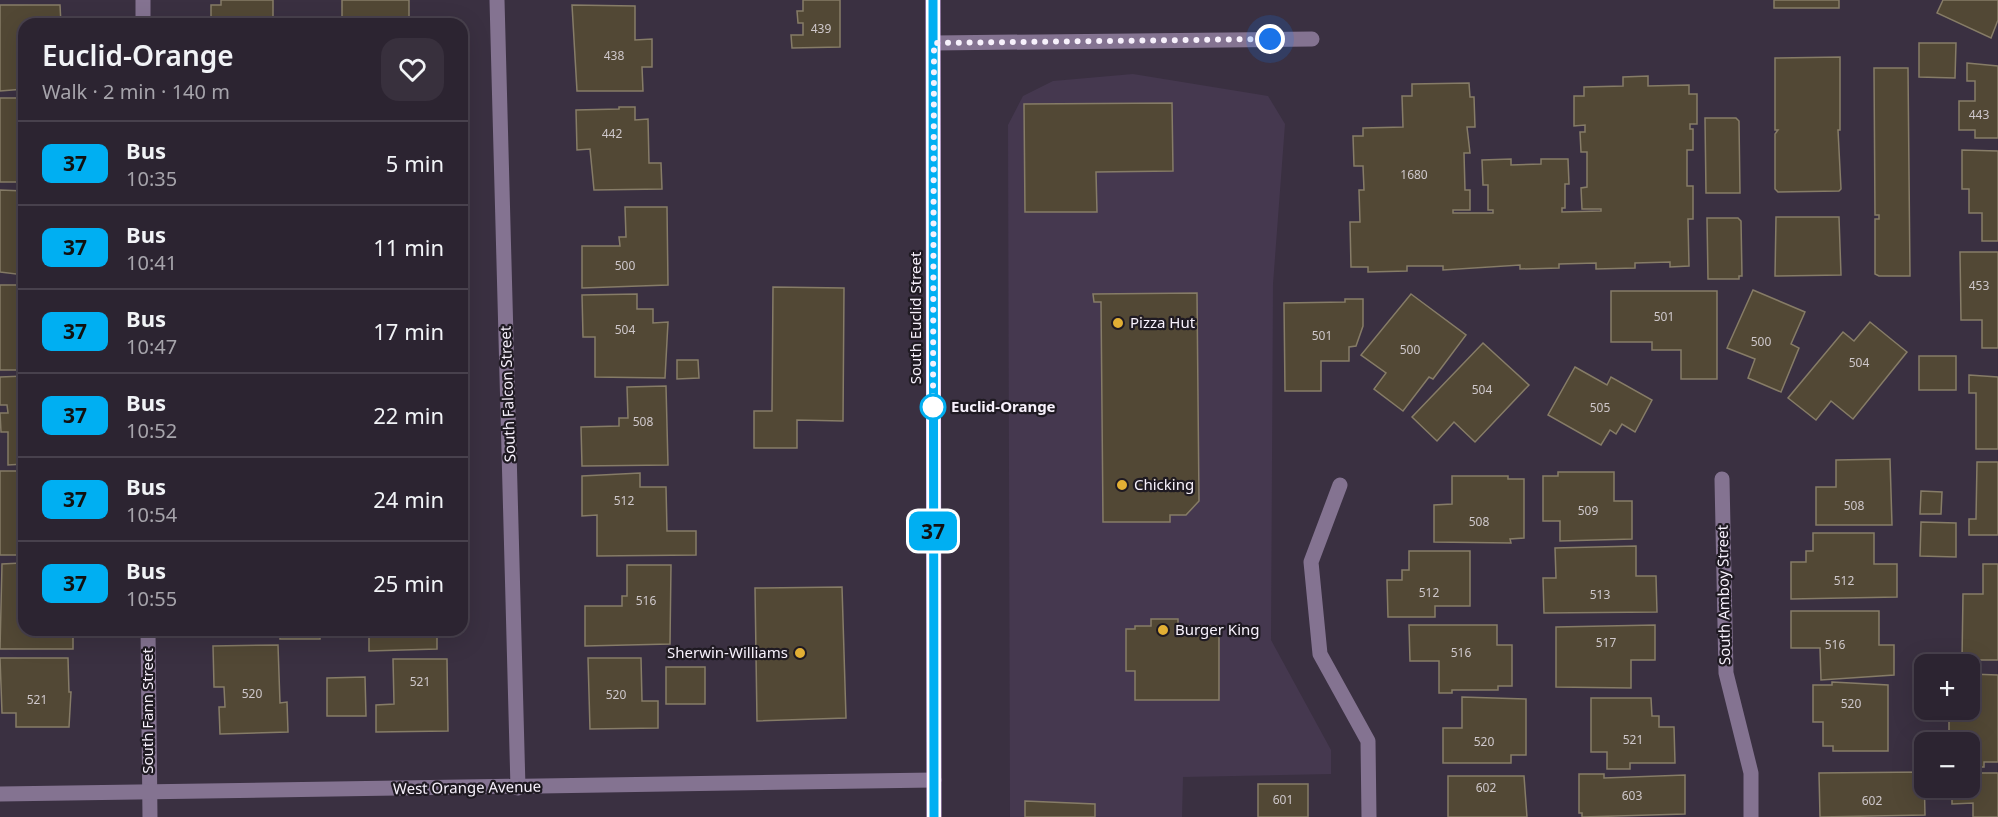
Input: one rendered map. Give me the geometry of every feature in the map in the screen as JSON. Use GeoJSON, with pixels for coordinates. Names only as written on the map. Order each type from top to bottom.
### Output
{"type":"FeatureCollection","features":[{"type":"Feature","properties":{"kind":"main road","name":"South Euclid Street"},"geometry":{"type":"LineString","coordinates":[[933,0],[934,817]]}},
{"type":"Feature","properties":{"kind":"street"},"geometry":{"type":"LineString","coordinates":[[143,0],[143,18]]}},
{"type":"Feature","properties":{"kind":"street","name":"South Falcon Street"},"geometry":{"type":"LineString","coordinates":[[497,0],[518,788]]}},
{"type":"Feature","properties":{"kind":"street"},"geometry":{"type":"LineString","coordinates":[[934,43],[1312,39]]}},
{"type":"Feature","properties":{"kind":"street","name":"South Amboy Street"},"geometry":{"type":"LineString","coordinates":[[1722,478],[1726,673],[1751,773],[1751,817]]}},
{"type":"Feature","properties":{"kind":"street"},"geometry":{"type":"LineString","coordinates":[[1340,485],[1311,562],[1320,654],[1368,741],[1369,817]]}},
{"type":"Feature","properties":{"kind":"street","name":"South Fann Street"},"geometry":{"type":"LineString","coordinates":[[148,636],[150,817]]}},
{"type":"Feature","properties":{"kind":"street","name":"West Orange Avenue"},"geometry":{"type":"LineString","coordinates":[[0,794],[934,780]]}},
{"type":"Feature","properties":{"kind":"shaded area"},"geometry":{"type":"Polygon","coordinates":[[[1133,74],[1268,96],[1285,124],[1273,284],[1271,640],[1331,750],[1331,774],[1183,777],[1182,817],[1010,817],[1008,125],[1023,96],[1053,81],[1133,74]]]}},
{"type":"Feature","properties":{"kind":"building"},"geometry":{"type":"Polygon","coordinates":[[[221,0],[273,0],[273,18],[211,18],[211,5],[221,5],[221,0]]]}},
{"type":"Feature","properties":{"kind":"building"},"geometry":{"type":"Polygon","coordinates":[[[342,0],[409,0],[409,18],[342,18],[342,0]]]}},
{"type":"Feature","properties":{"kind":"building"},"geometry":{"type":"Polygon","coordinates":[[[803,0],[840,0],[840,47],[792,48],[791,35],[803,35],[803,23],[798,23],[797,11],[803,11],[803,0]]]}},
{"type":"Feature","properties":{"kind":"building"},"geometry":{"type":"Polygon","coordinates":[[[1774,0],[1839,0],[1839,8],[1774,8],[1774,0]]]}},
{"type":"Feature","properties":{"kind":"building"},"geometry":{"type":"Polygon","coordinates":[[[1943,0],[1998,0],[1998,20],[1991,38],[1937,13],[1943,0]]]}},
{"type":"Feature","properties":{"kind":"building"},"geometry":{"type":"Polygon","coordinates":[[[0,5],[60,5],[61,18],[18,18],[18,90],[0,91],[0,5]]]}},
{"type":"Feature","properties":{"kind":"building"},"geometry":{"type":"Polygon","coordinates":[[[572,5],[635,6],[635,40],[652,39],[652,67],[642,67],[643,91],[577,91],[572,5]]]}},
{"type":"Feature","properties":{"kind":"building"},"geometry":{"type":"Polygon","coordinates":[[[1919,43],[1956,43],[1955,78],[1919,77],[1919,43]]]}},
{"type":"Feature","properties":{"kind":"building"},"geometry":{"type":"Polygon","coordinates":[[[1840,57],[1840,130],[1838,130],[1841,189],[1839,191],[1778,192],[1775,189],[1775,134],[1778,130],[1775,130],[1775,58],[1840,57]]]}},
{"type":"Feature","properties":{"kind":"building"},"geometry":{"type":"Polygon","coordinates":[[[1967,63],[1998,66],[1998,138],[1975,138],[1975,130],[1959,130],[1959,101],[1975,101],[1975,81],[1967,81],[1967,63]]]}},
{"type":"Feature","properties":{"kind":"building"},"geometry":{"type":"Polygon","coordinates":[[[1874,68],[1908,68],[1910,276],[1875,274],[1875,219],[1879,219],[1879,215],[1875,215],[1874,68]]]}},
{"type":"Feature","properties":{"kind":"building"},"geometry":{"type":"Polygon","coordinates":[[[1648,76],[1648,86],[1689,85],[1689,94],[1697,94],[1697,124],[1690,124],[1690,129],[1693,129],[1693,150],[1687,150],[1687,186],[1693,186],[1693,219],[1688,219],[1689,266],[1670,267],[1670,262],[1635,263],[1635,268],[1596,269],[1596,263],[1559,264],[1559,268],[1520,269],[1520,265],[1443,270],[1443,266],[1407,266],[1407,271],[1368,272],[1368,267],[1351,267],[1350,222],[1360,222],[1359,190],[1364,190],[1363,166],[1354,166],[1353,136],[1363,136],[1363,128],[1403,127],[1402,96],[1412,96],[1412,84],[1469,83],[1470,97],[1474,97],[1475,127],[1467,127],[1470,153],[1464,153],[1465,190],[1470,190],[1470,210],[1453,210],[1453,213],[1493,213],[1493,210],[1488,210],[1488,185],[1483,185],[1482,160],[1511,159],[1511,165],[1541,164],[1541,159],[1568,159],[1569,184],[1565,184],[1565,208],[1562,208],[1562,212],[1601,211],[1601,209],[1582,209],[1581,188],[1587,187],[1587,152],[1581,152],[1580,132],[1585,132],[1585,125],[1574,126],[1574,96],[1584,96],[1584,87],[1623,86],[1623,77],[1648,76]]]}},
{"type":"Feature","properties":{"kind":"building"},"geometry":{"type":"Polygon","coordinates":[[[0,98],[18,98],[18,182],[0,182],[0,98]]]}},
{"type":"Feature","properties":{"kind":"building"},"geometry":{"type":"Polygon","coordinates":[[[1172,103],[1173,171],[1096,172],[1097,212],[1025,212],[1024,104],[1172,103]]]}},
{"type":"Feature","properties":{"kind":"building"},"geometry":{"type":"Polygon","coordinates":[[[619,107],[635,107],[635,120],[648,119],[649,163],[661,163],[662,189],[594,190],[590,149],[577,150],[576,110],[619,109],[619,107]]]}},
{"type":"Feature","properties":{"kind":"building"},"geometry":{"type":"Polygon","coordinates":[[[1705,118],[1736,118],[1739,121],[1740,193],[1706,193],[1705,118]]]}},
{"type":"Feature","properties":{"kind":"building"},"geometry":{"type":"Polygon","coordinates":[[[1962,150],[1998,151],[1998,241],[1982,241],[1982,213],[1969,213],[1969,189],[1962,189],[1962,150]]]}},
{"type":"Feature","properties":{"kind":"building"},"geometry":{"type":"Polygon","coordinates":[[[0,190],[18,191],[18,274],[0,272],[0,190]]]}},
{"type":"Feature","properties":{"kind":"building"},"geometry":{"type":"Polygon","coordinates":[[[625,207],[667,207],[668,285],[582,288],[582,246],[620,246],[619,237],[626,237],[625,207]]]}},
{"type":"Feature","properties":{"kind":"building"},"geometry":{"type":"Polygon","coordinates":[[[1776,217],[1839,217],[1841,275],[1775,276],[1776,217]]]}},
{"type":"Feature","properties":{"kind":"building"},"geometry":{"type":"Polygon","coordinates":[[[1707,218],[1738,218],[1741,221],[1742,276],[1739,276],[1739,279],[1708,279],[1707,218]]]}},
{"type":"Feature","properties":{"kind":"building"},"geometry":{"type":"Polygon","coordinates":[[[1960,252],[1998,252],[1998,348],[1982,348],[1982,320],[1961,320],[1960,252]]]}},
{"type":"Feature","properties":{"kind":"building"},"geometry":{"type":"Polygon","coordinates":[[[0,285],[18,285],[18,370],[0,370],[0,285]]]}},
{"type":"Feature","properties":{"kind":"building"},"geometry":{"type":"Polygon","coordinates":[[[773,287],[844,288],[843,421],[797,420],[797,448],[754,448],[754,411],[772,411],[773,287]]]}},
{"type":"Feature","properties":{"kind":"building"},"geometry":{"type":"Polygon","coordinates":[[[1753,290],[1805,312],[1791,344],[1799,348],[1781,392],[1748,378],[1755,359],[1727,348],[1753,290]]]}},
{"type":"Feature","properties":{"kind":"building"},"geometry":{"type":"Polygon","coordinates":[[[1611,291],[1717,291],[1717,379],[1681,379],[1681,350],[1652,350],[1652,342],[1611,342],[1611,291]]]}},
{"type":"Feature","properties":{"kind":"building"},"geometry":{"type":"Polygon","coordinates":[[[1197,293],[1199,501],[1186,515],[1170,515],[1170,522],[1103,522],[1101,302],[1094,302],[1093,294],[1197,293]]]}},
{"type":"Feature","properties":{"kind":"building"},"geometry":{"type":"Polygon","coordinates":[[[637,294],[637,309],[653,309],[653,323],[668,322],[665,378],[595,377],[595,337],[583,337],[582,295],[637,294]]]}},
{"type":"Feature","properties":{"kind":"building"},"geometry":{"type":"Polygon","coordinates":[[[1411,294],[1466,335],[1433,379],[1429,377],[1403,411],[1374,389],[1386,373],[1361,355],[1411,294]]]}},
{"type":"Feature","properties":{"kind":"building"},"geometry":{"type":"Polygon","coordinates":[[[1345,299],[1363,299],[1363,326],[1356,346],[1349,347],[1349,361],[1321,361],[1321,391],[1285,391],[1284,303],[1345,302],[1345,299]]]}},
{"type":"Feature","properties":{"kind":"building"},"geometry":{"type":"Polygon","coordinates":[[[1870,322],[1907,352],[1853,419],[1831,401],[1816,420],[1788,398],[1843,332],[1854,341],[1870,322]]]}},
{"type":"Feature","properties":{"kind":"building"},"geometry":{"type":"Polygon","coordinates":[[[1483,343],[1529,385],[1475,442],[1454,422],[1437,441],[1412,417],[1483,343]]]}},
{"type":"Feature","properties":{"kind":"building"},"geometry":{"type":"Polygon","coordinates":[[[1919,356],[1956,356],[1956,390],[1919,390],[1919,356]]]}},
{"type":"Feature","properties":{"kind":"building"},"geometry":{"type":"Polygon","coordinates":[[[677,360],[698,360],[699,378],[677,379],[677,360]]]}},
{"type":"Feature","properties":{"kind":"building"},"geometry":{"type":"Polygon","coordinates":[[[1575,367],[1607,385],[1611,377],[1652,400],[1635,432],[1622,424],[1616,434],[1610,430],[1601,445],[1548,415],[1575,367]]]}},
{"type":"Feature","properties":{"kind":"building"},"geometry":{"type":"Polygon","coordinates":[[[1969,375],[1998,377],[1998,449],[1976,449],[1976,393],[1969,393],[1969,375]]]}},
{"type":"Feature","properties":{"kind":"building"},"geometry":{"type":"Polygon","coordinates":[[[18,376],[18,464],[8,465],[8,432],[1,432],[0,413],[8,413],[7,405],[0,405],[0,377],[18,376]]]}},
{"type":"Feature","properties":{"kind":"building"},"geometry":{"type":"Polygon","coordinates":[[[666,386],[668,465],[582,466],[581,427],[619,426],[619,418],[628,418],[627,387],[666,386]]]}},
{"type":"Feature","properties":{"kind":"building"},"geometry":{"type":"Polygon","coordinates":[[[1890,459],[1892,525],[1816,525],[1816,487],[1836,487],[1836,460],[1890,459]]]}},
{"type":"Feature","properties":{"kind":"building"},"geometry":{"type":"Polygon","coordinates":[[[1977,462],[1998,462],[1998,535],[1969,535],[1969,519],[1976,519],[1977,462]]]}},
{"type":"Feature","properties":{"kind":"building"},"geometry":{"type":"Polygon","coordinates":[[[0,471],[18,471],[18,555],[0,555],[0,471]]]}},
{"type":"Feature","properties":{"kind":"building"},"geometry":{"type":"Polygon","coordinates":[[[1558,472],[1614,472],[1614,501],[1632,501],[1632,539],[1560,541],[1560,521],[1543,521],[1543,476],[1558,476],[1558,472]]]}},
{"type":"Feature","properties":{"kind":"building"},"geometry":{"type":"Polygon","coordinates":[[[640,473],[640,487],[666,487],[667,531],[696,531],[696,555],[597,556],[597,515],[582,516],[582,476],[640,473]]]}},
{"type":"Feature","properties":{"kind":"building"},"geometry":{"type":"Polygon","coordinates":[[[1452,476],[1508,476],[1508,479],[1524,479],[1524,538],[1510,539],[1511,543],[1434,542],[1434,505],[1452,504],[1452,476]]]}},
{"type":"Feature","properties":{"kind":"building"},"geometry":{"type":"Polygon","coordinates":[[[1921,491],[1942,492],[1941,514],[1920,514],[1921,491]]]}},
{"type":"Feature","properties":{"kind":"building"},"geometry":{"type":"Polygon","coordinates":[[[1921,522],[1956,523],[1956,557],[1920,556],[1921,522]]]}},
{"type":"Feature","properties":{"kind":"building"},"geometry":{"type":"Polygon","coordinates":[[[1813,533],[1874,533],[1874,564],[1897,564],[1897,597],[1791,599],[1791,562],[1806,562],[1806,551],[1813,551],[1813,533]]]}},
{"type":"Feature","properties":{"kind":"building"},"geometry":{"type":"Polygon","coordinates":[[[1636,546],[1636,576],[1656,576],[1657,612],[1544,613],[1543,578],[1556,578],[1555,548],[1636,546]]]}},
{"type":"Feature","properties":{"kind":"building"},"geometry":{"type":"Polygon","coordinates":[[[1409,551],[1470,551],[1470,606],[1435,606],[1435,617],[1388,617],[1387,580],[1402,580],[1402,570],[1409,570],[1409,551]]]}},
{"type":"Feature","properties":{"kind":"building"},"geometry":{"type":"Polygon","coordinates":[[[18,563],[18,636],[73,636],[73,649],[0,649],[2,564],[18,563]]]}},
{"type":"Feature","properties":{"kind":"building"},"geometry":{"type":"Polygon","coordinates":[[[1983,564],[1998,564],[1998,660],[1980,660],[1980,654],[1962,654],[1963,594],[1983,594],[1983,564]]]}},
{"type":"Feature","properties":{"kind":"building"},"geometry":{"type":"Polygon","coordinates":[[[627,565],[671,565],[670,644],[585,646],[585,606],[622,606],[622,596],[627,596],[627,565]]]}},
{"type":"Feature","properties":{"kind":"building","name":"Sherwin-Williams"},"geometry":{"type":"Polygon","coordinates":[[[842,587],[846,718],[757,721],[755,588],[842,587]]]}},
{"type":"Feature","properties":{"kind":"building"},"geometry":{"type":"Polygon","coordinates":[[[1791,611],[1879,611],[1879,645],[1894,645],[1894,675],[1821,680],[1820,648],[1791,648],[1791,611]]]}},
{"type":"Feature","properties":{"kind":"building"},"geometry":{"type":"Polygon","coordinates":[[[1151,619],[1178,619],[1178,626],[1219,626],[1219,700],[1135,700],[1135,671],[1126,671],[1126,629],[1135,629],[1135,626],[1151,626],[1151,619]]]}},
{"type":"Feature","properties":{"kind":"building"},"geometry":{"type":"Polygon","coordinates":[[[1409,625],[1497,625],[1497,645],[1512,645],[1512,686],[1498,686],[1498,690],[1452,690],[1452,693],[1439,693],[1439,661],[1410,661],[1409,625]]]}},
{"type":"Feature","properties":{"kind":"building"},"geometry":{"type":"Polygon","coordinates":[[[1655,625],[1655,660],[1631,660],[1631,688],[1556,687],[1556,627],[1655,625]]]}},
{"type":"Feature","properties":{"kind":"building"},"geometry":{"type":"Polygon","coordinates":[[[280,636],[320,636],[320,639],[280,639],[280,636]]]}},
{"type":"Feature","properties":{"kind":"building"},"geometry":{"type":"Polygon","coordinates":[[[369,636],[437,636],[437,649],[369,651],[369,636]]]}},
{"type":"Feature","properties":{"kind":"building"},"geometry":{"type":"Polygon","coordinates":[[[278,645],[280,703],[287,702],[288,732],[220,734],[219,707],[225,707],[224,687],[214,687],[213,646],[278,645]]]}},
{"type":"Feature","properties":{"kind":"building"},"geometry":{"type":"Polygon","coordinates":[[[0,658],[68,658],[69,692],[71,692],[69,727],[16,727],[16,713],[2,713],[0,658]]]}},
{"type":"Feature","properties":{"kind":"building"},"geometry":{"type":"Polygon","coordinates":[[[588,658],[641,658],[642,701],[658,701],[658,728],[590,729],[588,658]]]}},
{"type":"Feature","properties":{"kind":"building"},"geometry":{"type":"Polygon","coordinates":[[[393,659],[447,659],[448,731],[376,732],[376,705],[394,704],[393,659]]]}},
{"type":"Feature","properties":{"kind":"building"},"geometry":{"type":"Polygon","coordinates":[[[666,667],[705,667],[705,704],[666,704],[666,667]]]}},
{"type":"Feature","properties":{"kind":"building"},"geometry":{"type":"Polygon","coordinates":[[[1980,674],[1998,675],[1998,762],[1984,762],[1984,767],[1980,767],[1980,732],[1949,732],[1949,720],[1980,720],[1980,674]]]}},
{"type":"Feature","properties":{"kind":"building"},"geometry":{"type":"Polygon","coordinates":[[[365,677],[366,716],[327,716],[327,678],[365,677]]]}},
{"type":"Feature","properties":{"kind":"building"},"geometry":{"type":"Polygon","coordinates":[[[1832,682],[1888,685],[1888,751],[1833,751],[1833,746],[1823,746],[1823,722],[1813,722],[1813,685],[1832,685],[1832,682]]]}},
{"type":"Feature","properties":{"kind":"building"},"geometry":{"type":"Polygon","coordinates":[[[1462,697],[1526,699],[1526,755],[1511,755],[1511,763],[1443,763],[1443,728],[1462,728],[1462,697]]]}},
{"type":"Feature","properties":{"kind":"building"},"geometry":{"type":"Polygon","coordinates":[[[1591,698],[1651,698],[1652,716],[1659,716],[1659,727],[1674,727],[1675,763],[1630,763],[1630,769],[1607,769],[1607,752],[1591,752],[1591,698]]]}},
{"type":"Feature","properties":{"kind":"building"},"geometry":{"type":"Polygon","coordinates":[[[1914,772],[1914,798],[1925,798],[1925,815],[1820,817],[1819,773],[1914,772]]]}},
{"type":"Feature","properties":{"kind":"building"},"geometry":{"type":"Polygon","coordinates":[[[1980,773],[1998,773],[1998,817],[1973,817],[1973,803],[1952,804],[1952,798],[1980,798],[1980,773]]]}},
{"type":"Feature","properties":{"kind":"building"},"geometry":{"type":"Polygon","coordinates":[[[1579,774],[1604,774],[1604,778],[1685,775],[1685,814],[1582,817],[1582,813],[1579,813],[1579,774]]]}},
{"type":"Feature","properties":{"kind":"building"},"geometry":{"type":"Polygon","coordinates":[[[1448,776],[1524,776],[1527,817],[1448,817],[1448,776]]]}},
{"type":"Feature","properties":{"kind":"building"},"geometry":{"type":"Polygon","coordinates":[[[1258,784],[1308,784],[1308,817],[1258,817],[1258,784]]]}},
{"type":"Feature","properties":{"kind":"building"},"geometry":{"type":"Polygon","coordinates":[[[1025,801],[1095,804],[1095,817],[1025,817],[1025,801]]]}},
{"type":"Feature","properties":{"kind":"bus line","name":"37"},"geometry":{"type":"LineString","coordinates":[[933,0],[934,817]]}},
{"type":"Feature","properties":{"kind":"place","name":"Pizza Hut"},"geometry":{"type":"Point","coordinates":[1118,323]}},
{"type":"Feature","properties":{"kind":"place","name":"Euclid-Orange"},"geometry":{"type":"Point","coordinates":[933,407]}},
{"type":"Feature","properties":{"kind":"place","name":"Chicking"},"geometry":{"type":"Point","coordinates":[1122,485]}},
{"type":"Feature","properties":{"kind":"place","name":"Burger King"},"geometry":{"type":"Point","coordinates":[1163,630]}},
{"type":"Feature","properties":{"kind":"place","name":"Sherwin-Williams"},"geometry":{"type":"Point","coordinates":[800,653]}},
{"type":"Feature","properties":{"kind":"route"},"geometry":{"type":"LineString","coordinates":[[933,407],[934,43],[1270,39]]}}]}
